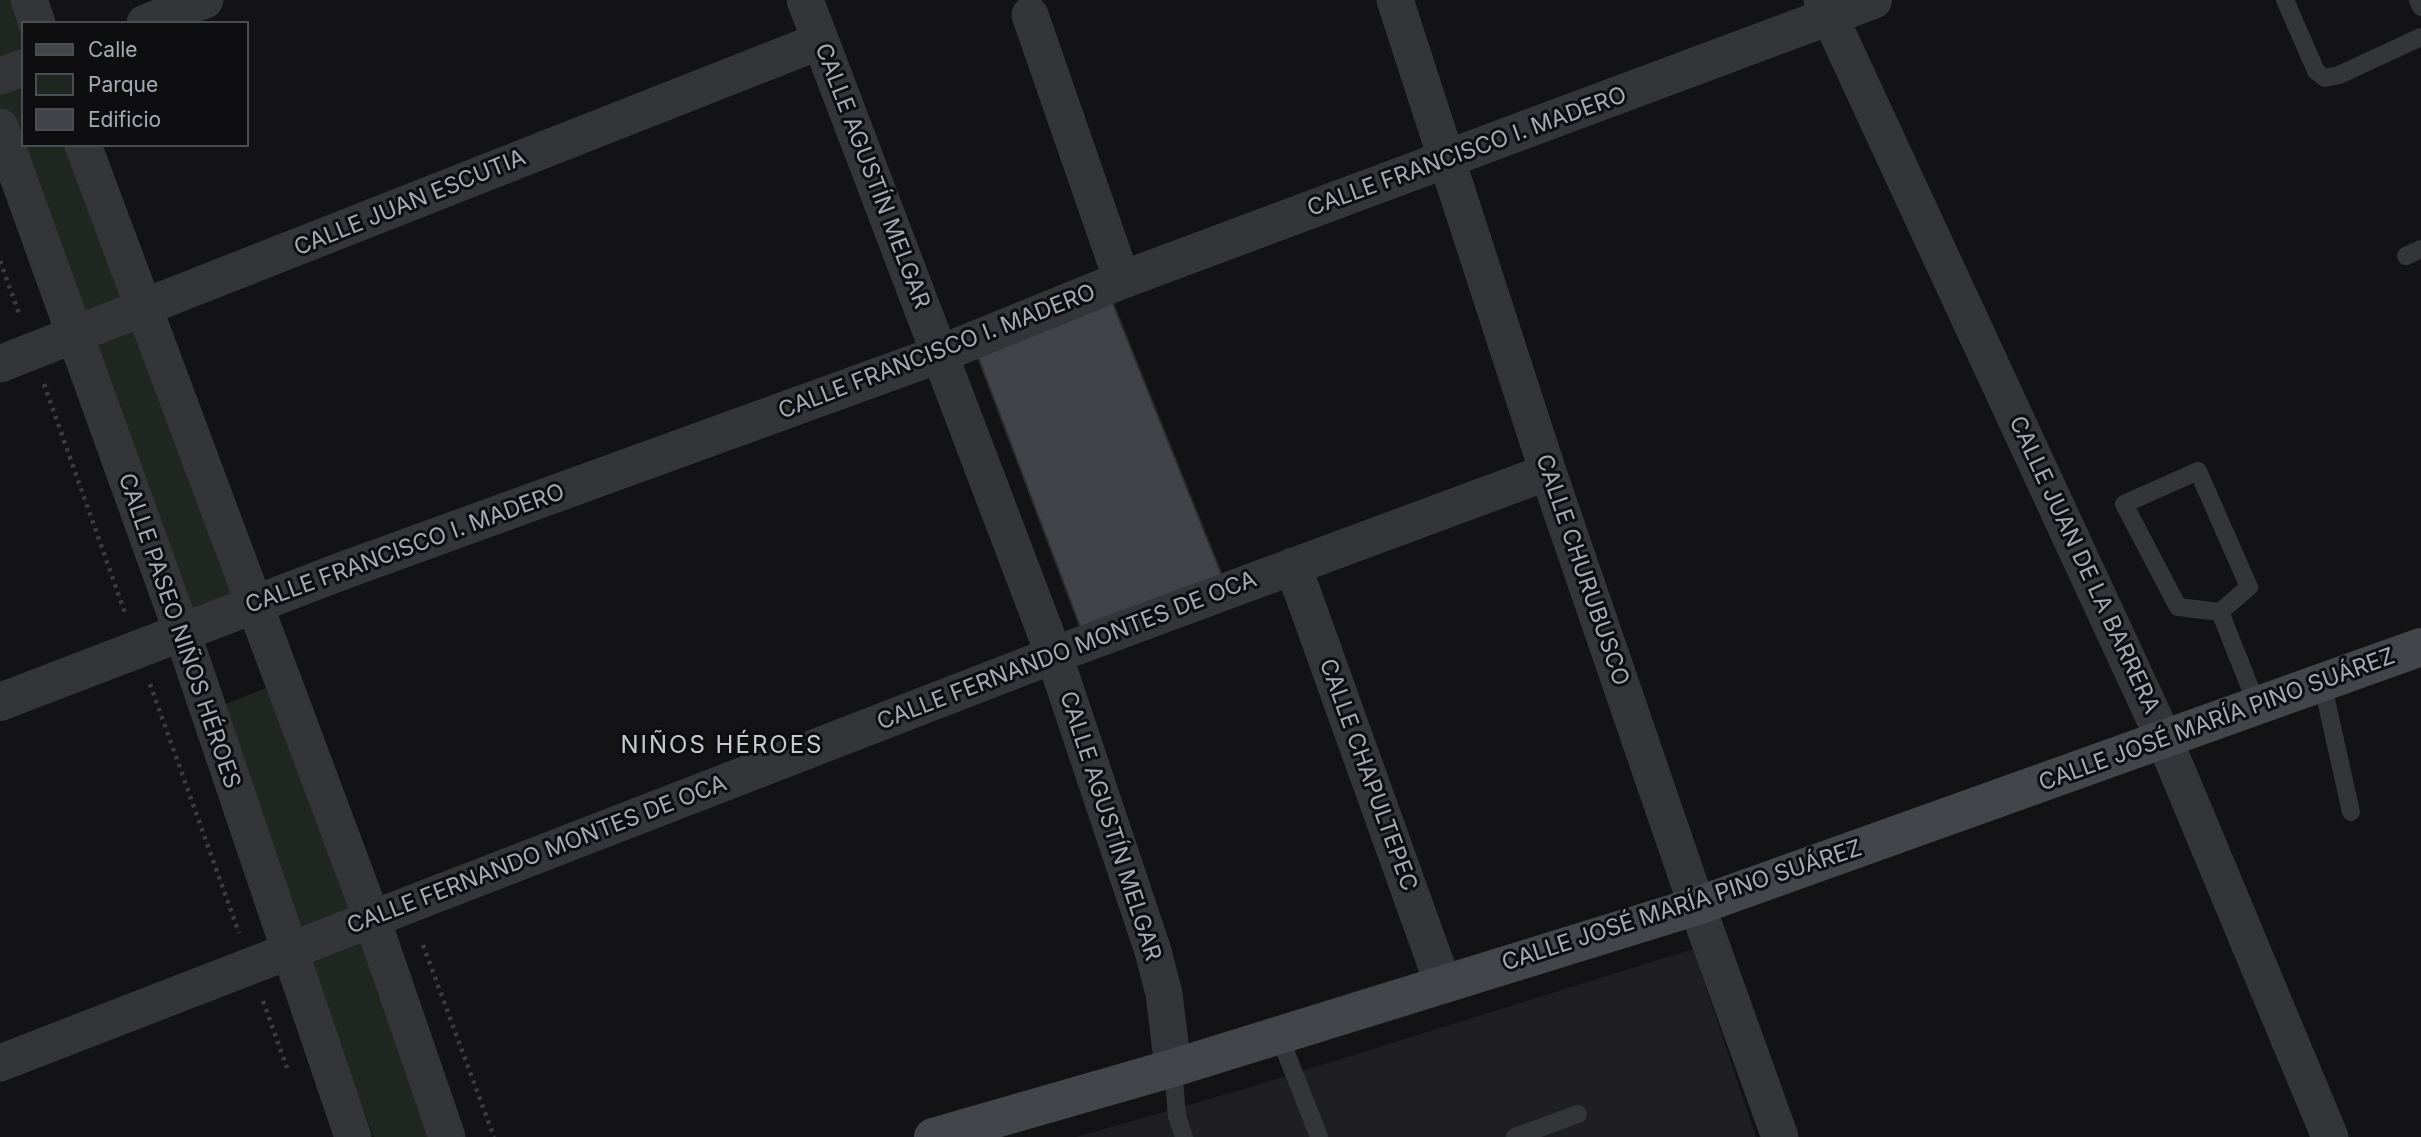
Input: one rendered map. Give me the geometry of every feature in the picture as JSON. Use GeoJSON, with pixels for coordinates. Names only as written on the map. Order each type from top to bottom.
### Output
{"type":"FeatureCollection","features":[{"type":"Feature","properties":{"kind":"main road","name":"CALLE JOSÉ MARÍA PINO SUÁREZ"},"geometry":{"type":"LineString","coordinates":[[933,1137],[1173,1069],[1697,906],[2421,647]]}},
{"type":"Feature","properties":{"kind":"street"},"geometry":{"type":"LineString","coordinates":[[29,0],[36,21]]}},
{"type":"Feature","properties":{"kind":"street"},"geometry":{"type":"LineString","coordinates":[[150,21],[205,0]]}},
{"type":"Feature","properties":{"kind":"street","name":"CALLE AGUSTÍN MELGAR"},"geometry":{"type":"LineString","coordinates":[[805,0],[1054,654],[1153,951],[1164,994],[1173,1069]]}},
{"type":"Feature","properties":{"kind":"street","name":"CALLE CHURUBUSCO"},"geometry":{"type":"LineString","coordinates":[[1395,0],[1548,472],[1697,906],[1780,1137]]}},
{"type":"Feature","properties":{"kind":"street","name":"CALLE FRANCISCO I. MADERO"},"geometry":{"type":"LineString","coordinates":[[0,702],[253,604],[940,354],[1122,280],[1448,159],[1825,8],[1873,0]]}},
{"type":"Feature","properties":{"kind":"street","name":"CALLE JUAN DE LA BARRERA"},"geometry":{"type":"LineString","coordinates":[[1825,8],[2164,738],[2330,1137]]}},
{"type":"Feature","properties":{"kind":"street"},"geometry":{"type":"LineString","coordinates":[[1030,15],[1122,280]]}},
{"type":"Feature","properties":{"kind":"street","name":"CALLE JUAN ESCUTIA"},"geometry":{"type":"LineString","coordinates":[[16,357],[820,41]]}},
{"type":"Feature","properties":{"kind":"street"},"geometry":{"type":"LineString","coordinates":[[0,76],[21,69]]}},
{"type":"Feature","properties":{"kind":"street","name":"CALLE PASEO NIÑOS HÉROES"},"geometry":{"type":"LineString","coordinates":[[0,127],[182,632],[353,1137]]}},
{"type":"Feature","properties":{"kind":"street"},"geometry":{"type":"LineString","coordinates":[[84,147],[372,919],[447,1137]]}},
{"type":"Feature","properties":{"kind":"street","name":"CALLE FERNANDO MONTES DE OCA"},"geometry":{"type":"LineString","coordinates":[[0,1063],[1054,654],[1548,472]]}},
{"type":"Feature","properties":{"kind":"street","name":"CALLE CHAPULTEPEC"},"geometry":{"type":"LineString","coordinates":[[1293,566],[1443,985]]}},
{"type":"Feature","properties":{"kind":"lane"},"geometry":{"type":"LineString","coordinates":[[2285,0],[2316,71],[2325,78],[2339,75],[2421,37]]}},
{"type":"Feature","properties":{"kind":"lane"},"geometry":{"type":"LineString","coordinates":[[2418,0],[2421,6]]}},
{"type":"Feature","properties":{"kind":"lane"},"geometry":{"type":"LineString","coordinates":[[2198,471],[2249,587],[2220,612],[2178,607],[2124,504],[2198,471]]}},
{"type":"Feature","properties":{"kind":"lane"},"geometry":{"type":"LineString","coordinates":[[2220,612],[2257,705]]}},
{"type":"Feature","properties":{"kind":"lane"},"geometry":{"type":"LineString","coordinates":[[2322,682],[2351,812]]}},
{"type":"Feature","properties":{"kind":"lane"},"geometry":{"type":"LineString","coordinates":[[1279,1035],[1319,1137]]}},
{"type":"Feature","properties":{"kind":"lane"},"geometry":{"type":"LineString","coordinates":[[1173,1069],[1177,1116],[1184,1137]]}},
{"type":"Feature","properties":{"kind":"lane"},"geometry":{"type":"LineString","coordinates":[[1515,1137],[1578,1114]]}},
{"type":"Feature","properties":{"kind":"path"},"geometry":{"type":"LineString","coordinates":[[0,261],[16,357],[137,649],[288,1071]]}},
{"type":"Feature","properties":{"kind":"shaded area"},"geometry":{"type":"Polygon","coordinates":[[[1693,949],[1756,1137],[1076,1137],[1248,1088],[1693,949]]]}},
{"type":"Feature","properties":{"kind":"green space"},"geometry":{"type":"Polygon","coordinates":[[[0,0],[29,0],[24,21],[21,21],[21,147],[84,147],[253,604],[182,632],[0,127],[0,0]]]}},
{"type":"Feature","properties":{"kind":"green space"},"geometry":{"type":"Polygon","coordinates":[[[266,688],[453,1137],[374,1137],[211,710],[266,688]]]}},
{"type":"Feature","properties":{"kind":"building"},"geometry":{"type":"Polygon","coordinates":[[[1108,291],[1223,578],[1081,629],[973,344],[1108,291]]]}},
{"type":"Feature","properties":{"kind":"district","name":"NIÑOS HÉROES"},"geometry":{"type":"Point","coordinates":[722,746]}}]}
